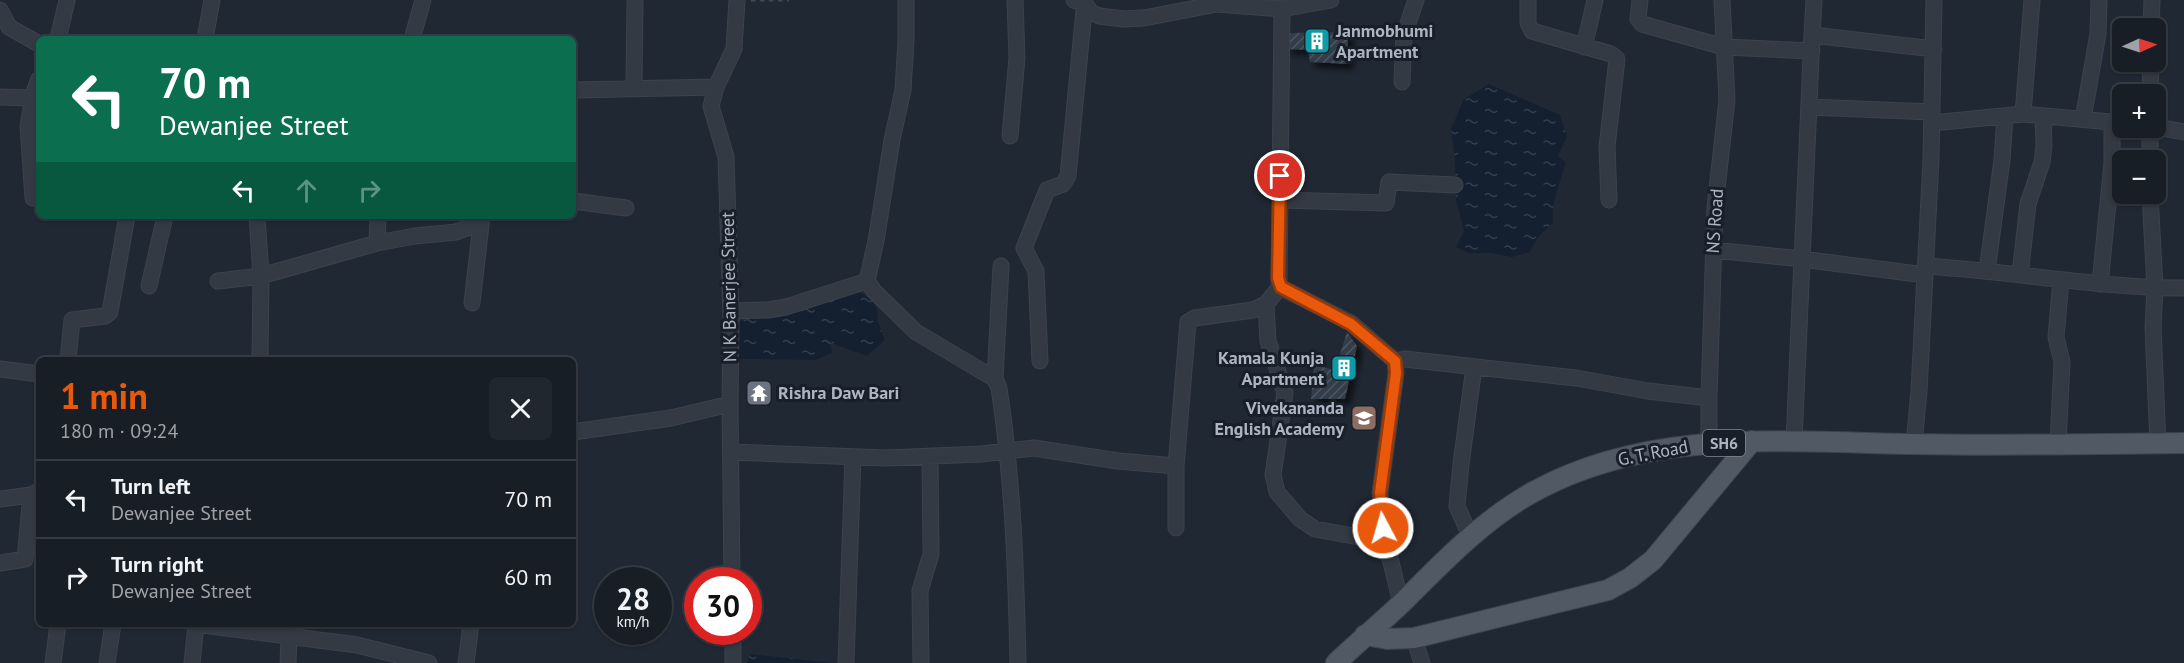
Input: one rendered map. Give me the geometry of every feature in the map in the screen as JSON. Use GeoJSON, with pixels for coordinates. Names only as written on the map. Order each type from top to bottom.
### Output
{"type":"FeatureCollection","features":[{"type":"Feature","properties":{"kind":"main road","name":"G. T. Road"},"geometry":{"type":"LineString","coordinates":[[1336,663],[1471,538],[1534,492],[1562,478],[1624,457],[1686,445],[1752,441],[1914,444],[2184,443]]}},
{"type":"Feature","properties":{"kind":"main road"},"geometry":{"type":"LineString","coordinates":[[1365,635],[1388,639],[1414,638],[1608,590],[1630,578],[1653,560],[1752,441]]}},
{"type":"Feature","properties":{"kind":"street"},"geometry":{"type":"LineString","coordinates":[[59,36],[67,0]]}},
{"type":"Feature","properties":{"kind":"street"},"geometry":{"type":"LineString","coordinates":[[206,36],[212,0]]}},
{"type":"Feature","properties":{"kind":"street"},"geometry":{"type":"LineString","coordinates":[[413,36],[423,0]]}},
{"type":"Feature","properties":{"kind":"street"},"geometry":{"type":"LineString","coordinates":[[634,89],[635,0]]}},
{"type":"Feature","properties":{"kind":"street","name":"N K Banerjee Street"},"geometry":{"type":"LineString","coordinates":[[732,567],[731,311],[726,157],[711,106],[716,87],[734,49],[736,0]]}},
{"type":"Feature","properties":{"kind":"street"},"geometry":{"type":"LineString","coordinates":[[906,0],[903,90],[867,280],[874,291],[916,332],[995,379]]}},
{"type":"Feature","properties":{"kind":"street"},"geometry":{"type":"LineString","coordinates":[[1010,136],[1017,58],[1015,0]]}},
{"type":"Feature","properties":{"kind":"street"},"geometry":{"type":"LineString","coordinates":[[1081,1],[1091,12],[1099,16],[1134,19],[1224,3],[1282,9],[1331,0]]}},
{"type":"Feature","properties":{"kind":"street"},"geometry":{"type":"LineString","coordinates":[[1402,82],[1404,35],[1416,0]]}},
{"type":"Feature","properties":{"kind":"street"},"geometry":{"type":"LineString","coordinates":[[1527,0],[1528,23],[1532,32],[1614,56],[1618,62],[1607,147],[1609,200]]}},
{"type":"Feature","properties":{"kind":"street"},"geometry":{"type":"LineString","coordinates":[[1584,47],[1594,0]]}},
{"type":"Feature","properties":{"kind":"street"},"geometry":{"type":"LineString","coordinates":[[1640,0],[1638,19],[1642,24],[1725,46],[1812,43],[1934,49]]}},
{"type":"Feature","properties":{"kind":"street","name":"NS Road"},"geometry":{"type":"LineString","coordinates":[[1709,443],[1715,207],[1726,100],[1722,0]]}},
{"type":"Feature","properties":{"kind":"street"},"geometry":{"type":"LineString","coordinates":[[1794,441],[1814,0]]}},
{"type":"Feature","properties":{"kind":"street"},"geometry":{"type":"LineString","coordinates":[[1914,444],[1919,391],[1932,118],[1934,0]]}},
{"type":"Feature","properties":{"kind":"street"},"geometry":{"type":"LineString","coordinates":[[2023,114],[2032,0]]}},
{"type":"Feature","properties":{"kind":"street"},"geometry":{"type":"LineString","coordinates":[[2084,119],[2098,34],[2099,0]]}},
{"type":"Feature","properties":{"kind":"street"},"geometry":{"type":"LineString","coordinates":[[2151,18],[2152,0]]}},
{"type":"Feature","properties":{"kind":"street"},"geometry":{"type":"LineString","coordinates":[[1040,361],[1036,271],[1024,248],[1047,190],[1063,184],[1068,176],[1081,1]]}},
{"type":"Feature","properties":{"kind":"street"},"geometry":{"type":"LineString","coordinates":[[1282,9],[1281,200],[1278,278],[1281,287],[1351,324],[1395,361],[1396,373],[1380,493],[1386,542],[1401,603]]}},
{"type":"Feature","properties":{"kind":"street"},"geometry":{"type":"LineString","coordinates":[[0,10],[9,27],[36,42]]}},
{"type":"Feature","properties":{"kind":"street"},"geometry":{"type":"LineString","coordinates":[[576,90],[716,87]]}},
{"type":"Feature","properties":{"kind":"street"},"geometry":{"type":"LineString","coordinates":[[33,198],[28,126],[36,88]]}},
{"type":"Feature","properties":{"kind":"street"},"geometry":{"type":"LineString","coordinates":[[0,97],[30,99],[33,97]]}},
{"type":"Feature","properties":{"kind":"street"},"geometry":{"type":"LineString","coordinates":[[1809,107],[1932,118],[2023,114],[2112,122]]}},
{"type":"Feature","properties":{"kind":"street"},"geometry":{"type":"LineString","coordinates":[[1987,271],[2002,160],[2004,116]]}},
{"type":"Feature","properties":{"kind":"street"},"geometry":{"type":"LineString","coordinates":[[2020,275],[2028,204],[2042,162],[2043,116]]}},
{"type":"Feature","properties":{"kind":"street"},"geometry":{"type":"LineString","coordinates":[[2166,129],[2184,132]]}},
{"type":"Feature","properties":{"kind":"street"},"geometry":{"type":"LineString","coordinates":[[2100,284],[2115,138]]}},
{"type":"Feature","properties":{"kind":"street"},"geometry":{"type":"LineString","coordinates":[[1281,200],[1386,203],[1389,182],[1455,185]]}},
{"type":"Feature","properties":{"kind":"street"},"geometry":{"type":"LineString","coordinates":[[576,201],[626,208]]}},
{"type":"Feature","properties":{"kind":"street"},"geometry":{"type":"LineString","coordinates":[[2151,204],[2155,288],[2153,328],[2158,444]]}},
{"type":"Feature","properties":{"kind":"street"},"geometry":{"type":"LineString","coordinates":[[68,357],[72,320],[105,316],[110,312],[126,219]]}},
{"type":"Feature","properties":{"kind":"street"},"geometry":{"type":"LineString","coordinates":[[150,286],[164,219]]}},
{"type":"Feature","properties":{"kind":"street"},"geometry":{"type":"LineString","coordinates":[[257,219],[261,276],[260,357]]}},
{"type":"Feature","properties":{"kind":"street"},"geometry":{"type":"LineString","coordinates":[[377,243],[378,219]]}},
{"type":"Feature","properties":{"kind":"street"},"geometry":{"type":"LineString","coordinates":[[218,281],[261,276],[377,243],[456,232],[470,227],[478,219]]}},
{"type":"Feature","properties":{"kind":"street"},"geometry":{"type":"LineString","coordinates":[[472,303],[481,219]]}},
{"type":"Feature","properties":{"kind":"street"},"geometry":{"type":"LineString","coordinates":[[1713,250],[1925,270],[1987,271],[2100,284],[2184,288]]}},
{"type":"Feature","properties":{"kind":"street"},"geometry":{"type":"LineString","coordinates":[[1001,266],[995,379],[999,388],[1008,451],[1018,663]]}},
{"type":"Feature","properties":{"kind":"street"},"geometry":{"type":"LineString","coordinates":[[731,311],[786,307],[867,280]]}},
{"type":"Feature","properties":{"kind":"street"},"geometry":{"type":"LineString","coordinates":[[2058,444],[2062,362],[2056,337],[2061,280]]}},
{"type":"Feature","properties":{"kind":"street"},"geometry":{"type":"LineString","coordinates":[[1176,528],[1176,466],[1188,322],[1195,318],[1247,312],[1266,304],[1281,287]]}},
{"type":"Feature","properties":{"kind":"street"},"geometry":{"type":"LineString","coordinates":[[1266,304],[1268,341],[1285,393],[1273,475],[1277,492],[1300,519],[1315,529],[1386,542]]}},
{"type":"Feature","properties":{"kind":"street"},"geometry":{"type":"LineString","coordinates":[[1395,361],[1405,359],[1576,378],[1648,391],[1709,398]]}},
{"type":"Feature","properties":{"kind":"street"},"geometry":{"type":"LineString","coordinates":[[1471,538],[1458,506],[1461,464],[1474,367]]}},
{"type":"Feature","properties":{"kind":"street"},"geometry":{"type":"LineString","coordinates":[[0,369],[36,374]]}},
{"type":"Feature","properties":{"kind":"street"},"geometry":{"type":"LineString","coordinates":[[576,432],[671,418],[730,404]]}},
{"type":"Feature","properties":{"kind":"street"},"geometry":{"type":"LineString","coordinates":[[732,452],[853,457],[930,457],[1034,448],[1176,466]]}},
{"type":"Feature","properties":{"kind":"street"},"geometry":{"type":"LineString","coordinates":[[846,663],[853,457]]}},
{"type":"Feature","properties":{"kind":"street"},"geometry":{"type":"LineString","coordinates":[[921,663],[920,591],[932,551],[930,457]]}},
{"type":"Feature","properties":{"kind":"street"},"geometry":{"type":"LineString","coordinates":[[0,499],[35,493],[31,563],[0,563]]}},
{"type":"Feature","properties":{"kind":"street"},"geometry":{"type":"LineString","coordinates":[[53,663],[58,627]]}},
{"type":"Feature","properties":{"kind":"street"},"geometry":{"type":"LineString","coordinates":[[108,663],[112,627]]}},
{"type":"Feature","properties":{"kind":"street"},"geometry":{"type":"LineString","coordinates":[[192,663],[196,627]]}},
{"type":"Feature","properties":{"kind":"street"},"geometry":{"type":"LineString","coordinates":[[217,627],[357,645],[429,663]]}},
{"type":"Feature","properties":{"kind":"street"},"geometry":{"type":"LineString","coordinates":[[466,663],[471,627]]}},
{"type":"Feature","properties":{"kind":"street"},"geometry":{"type":"LineString","coordinates":[[288,663],[289,637]]}},
{"type":"Feature","properties":{"kind":"street"},"geometry":{"type":"LineString","coordinates":[[1414,638],[1422,663]]}},
{"type":"Feature","properties":{"kind":"street"},"geometry":{"type":"LineString","coordinates":[[733,645],[733,663]]}},
{"type":"Feature","properties":{"kind":"path"},"geometry":{"type":"LineString","coordinates":[[736,0],[789,0]]}},
{"type":"Feature","properties":{"kind":"water"},"geometry":{"type":"Polygon","coordinates":[[[1489,84],[1560,115],[1567,137],[1558,156],[1566,162],[1554,201],[1553,223],[1538,237],[1530,252],[1512,257],[1491,253],[1469,253],[1456,247],[1464,231],[1456,200],[1455,159],[1451,129],[1464,99],[1489,84]]]}},
{"type":"Feature","properties":{"kind":"water"},"geometry":{"type":"Polygon","coordinates":[[[855,289],[872,300],[878,312],[877,319],[885,340],[867,356],[831,343],[832,353],[815,360],[738,359],[734,323],[855,289]]]}},
{"type":"Feature","properties":{"kind":"water"},"geometry":{"type":"Polygon","coordinates":[[[750,654],[834,663],[747,663],[750,654]]]}},
{"type":"Feature","properties":{"kind":"building","name":"Janmobhumi Apartment"},"geometry":{"type":"Polygon","coordinates":[[[1348,32],[1348,64],[1310,62],[1308,50],[1286,49],[1286,33],[1348,32]]]}},
{"type":"Feature","properties":{"kind":"building","name":"Kamala Kunja Apartment"},"geometry":{"type":"Polygon","coordinates":[[[1347,332],[1357,346],[1345,399],[1311,399],[1314,365],[1335,370],[1347,332]]]}},
{"type":"Feature","properties":{"kind":"place","name":"Janmobhumi Apartment"},"geometry":{"type":"Point","coordinates":[1317,41]}},
{"type":"Feature","properties":{"kind":"place","name":"Kamala Kunja Apartment"},"geometry":{"type":"Point","coordinates":[1344,368]}},
{"type":"Feature","properties":{"kind":"place","name":"Rishra Daw Bari"},"geometry":{"type":"Point","coordinates":[759,393]}},
{"type":"Feature","properties":{"kind":"place","name":"Vivekananda English Academy"},"geometry":{"type":"Point","coordinates":[1364,418]}},
{"type":"Feature","properties":{"kind":"route"},"geometry":{"type":"LineString","coordinates":[[1280,176],[1278,278],[1281,287],[1351,324],[1395,361],[1396,373],[1380,493],[1383,528]]}}]}
